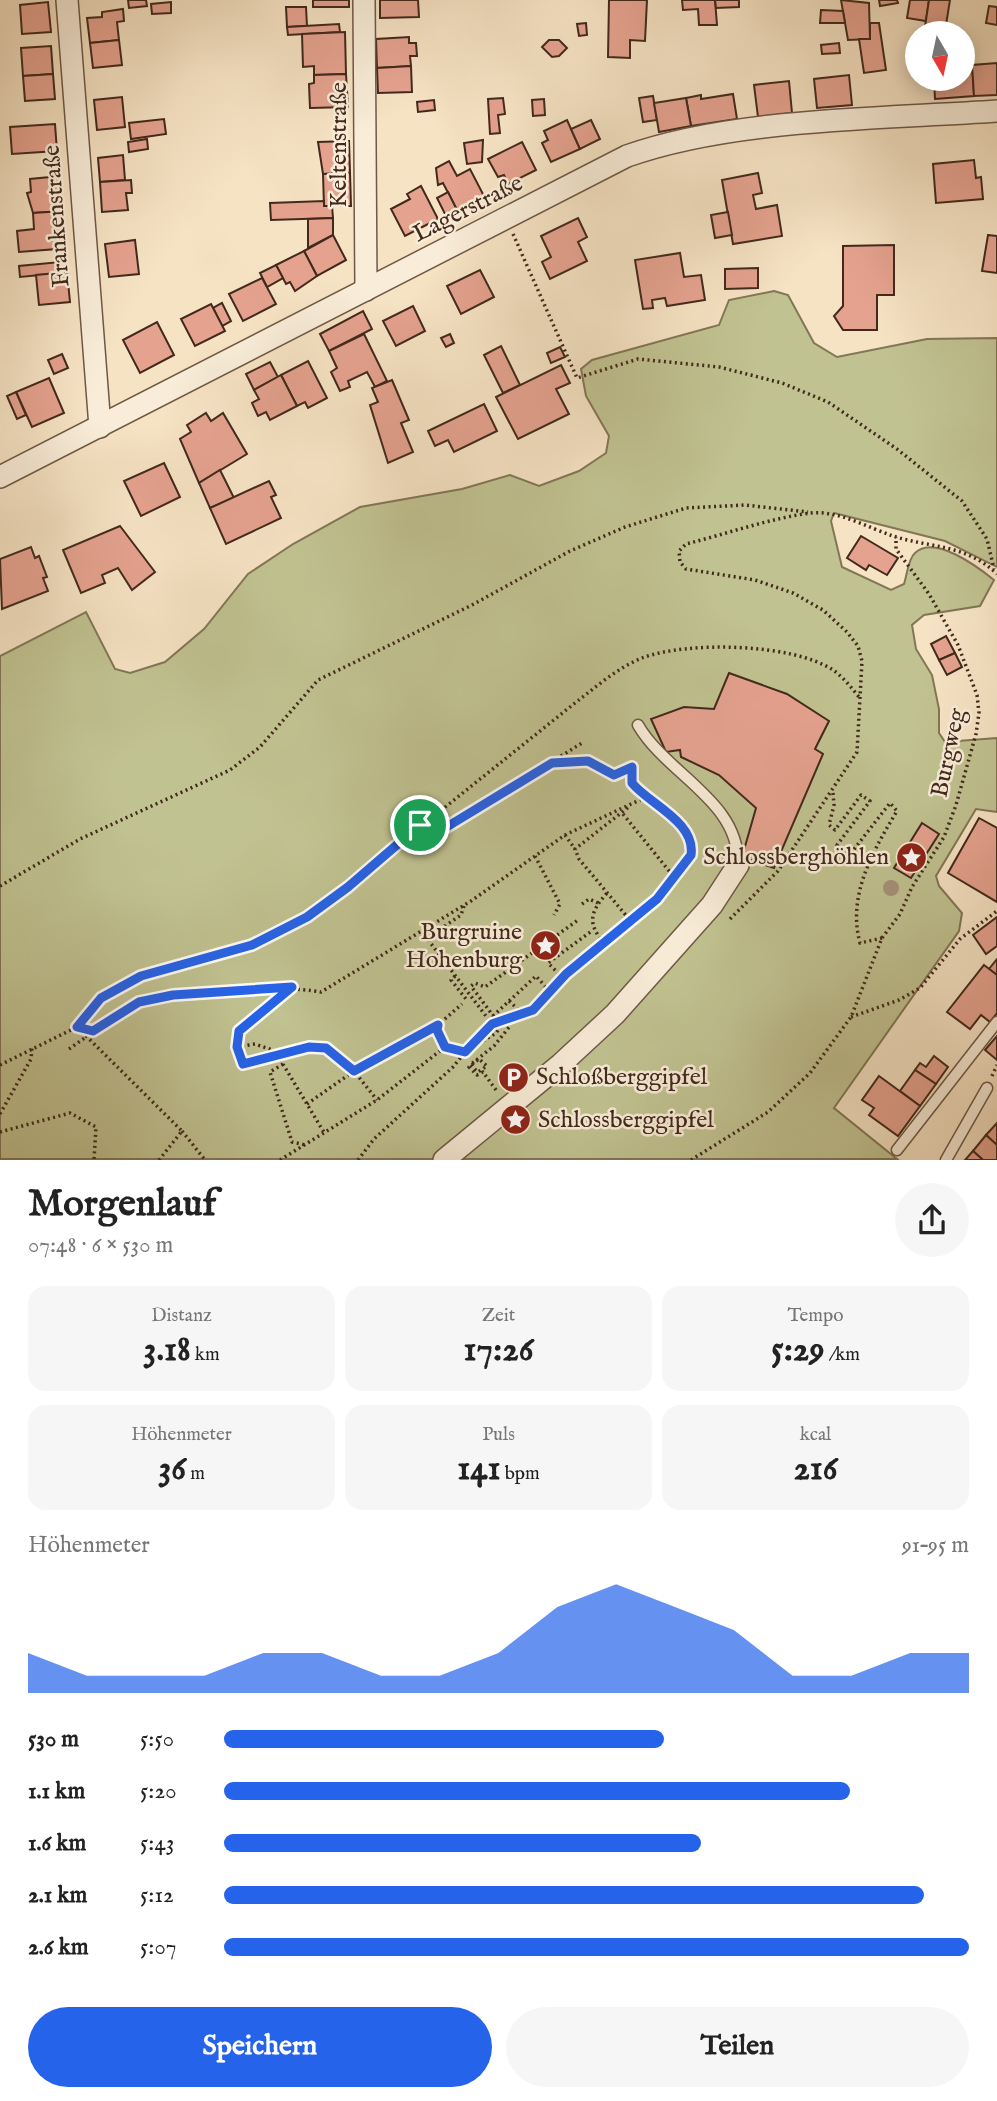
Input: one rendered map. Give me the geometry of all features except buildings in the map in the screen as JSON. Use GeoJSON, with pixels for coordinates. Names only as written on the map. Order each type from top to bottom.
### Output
{"type":"FeatureCollection","features":[{"type":"Feature","properties":{"kind":"street","name":"Frankenstraße"},"geometry":{"type":"LineString","coordinates":[[67,0],[100,427]]}},
{"type":"Feature","properties":{"kind":"street","name":"Keltenstraße"},"geometry":{"type":"LineString","coordinates":[[365,0],[366,290]]}},
{"type":"Feature","properties":{"kind":"street","name":"Lagerstraße"},"geometry":{"type":"LineString","coordinates":[[0,477],[627,156],[648,149],[747,131],[997,111]]}},
{"type":"Feature","properties":{"kind":"street"},"geometry":{"type":"LineString","coordinates":[[444,1160],[519,1099],[615,1014],[712,905],[738,865]]}},
{"type":"Feature","properties":{"kind":"lane"},"geometry":{"type":"LineString","coordinates":[[638,725],[660,754],[723,815],[736,839],[738,865]]}},
{"type":"Feature","properties":{"kind":"lane"},"geometry":{"type":"LineString","coordinates":[[897,1150],[997,1022]]}},
{"type":"Feature","properties":{"kind":"lane"},"geometry":{"type":"LineString","coordinates":[[946,1160],[987,1088]]}},
{"type":"Feature","properties":{"kind":"path"},"geometry":{"type":"LineString","coordinates":[[507,219],[577,378],[638,359],[719,366],[782,383],[828,402],[897,449],[962,501],[986,539],[996,573]]}},
{"type":"Feature","properties":{"kind":"path"},"geometry":{"type":"LineString","coordinates":[[0,886],[79,839],[230,770],[260,747],[318,680],[472,605],[570,551],[625,527],[687,508],[745,505],[813,513],[838,517],[896,537],[956,550],[996,573]]}},
{"type":"Feature","properties":{"kind":"path"},"geometry":{"type":"LineString","coordinates":[[792,851],[857,752],[862,661],[858,646],[823,610],[780,589],[729,575],[686,569],[680,562],[679,551],[686,544],[813,513]]}},
{"type":"Feature","properties":{"kind":"path","name":"Burgweg"},"geometry":{"type":"LineString","coordinates":[[691,1160],[768,1112],[810,1073],[851,1017],[882,938],[900,914],[912,887],[944,837],[976,734],[978,704],[970,669],[929,594],[896,550],[896,537]]}},
{"type":"Feature","properties":{"kind":"path"},"geometry":{"type":"LineString","coordinates":[[0,1065],[77,1027],[101,998],[141,976],[252,945],[307,917],[616,672],[660,652],[705,646],[765,650],[831,669],[861,698]]}},
{"type":"Feature","properties":{"kind":"path"},"geometry":{"type":"LineString","coordinates":[[971,708],[978,704]]}},
{"type":"Feature","properties":{"kind":"path"},"geometry":{"type":"LineString","coordinates":[[420,825],[445,828],[582,743]]}},
{"type":"Feature","properties":{"kind":"path"},"geometry":{"type":"LineString","coordinates":[[358,1160],[374,1139],[453,1067],[492,1024],[533,1010],[563,978],[629,919],[657,899],[691,855],[689,840],[677,820],[644,798],[632,783],[632,767],[614,775],[588,761],[552,763]]}},
{"type":"Feature","properties":{"kind":"path"},"geometry":{"type":"LineString","coordinates":[[832,792],[834,805],[829,825],[835,830],[861,795],[870,801],[837,845],[848,857],[890,803],[897,811],[865,869],[857,906],[856,926],[860,943],[882,938]]}},
{"type":"Feature","properties":{"kind":"path"},"geometry":{"type":"LineString","coordinates":[[77,1027],[93,1031],[139,1002],[173,995],[292,987],[321,992],[464,905],[565,835],[644,798]]}},
{"type":"Feature","properties":{"kind":"path"},"geometry":{"type":"LineString","coordinates":[[575,849],[623,814],[631,805]]}},
{"type":"Feature","properties":{"kind":"path"},"geometry":{"type":"LineString","coordinates":[[623,814],[674,877]]}},
{"type":"Feature","properties":{"kind":"path"},"geometry":{"type":"LineString","coordinates":[[565,835],[579,859],[629,919]]}},
{"type":"Feature","properties":{"kind":"path"},"geometry":{"type":"LineString","coordinates":[[535,856],[560,904],[554,915]]}},
{"type":"Feature","properties":{"kind":"path"},"geometry":{"type":"LineString","coordinates":[[604,943],[593,930],[591,922],[598,903],[607,893]]}},
{"type":"Feature","properties":{"kind":"path"},"geometry":{"type":"LineString","coordinates":[[582,904],[589,900],[598,903]]}},
{"type":"Feature","properties":{"kind":"path"},"geometry":{"type":"LineString","coordinates":[[464,905],[461,915],[436,932],[429,941],[492,1024]]}},
{"type":"Feature","properties":{"kind":"path"},"geometry":{"type":"LineString","coordinates":[[851,1017],[899,1000],[920,988],[960,939],[997,911]]}},
{"type":"Feature","properties":{"kind":"path"},"geometry":{"type":"LineString","coordinates":[[498,1021],[471,986],[475,983],[485,987],[578,920]]}},
{"type":"Feature","properties":{"kind":"path"},"geometry":{"type":"LineString","coordinates":[[431,925],[436,932]]}},
{"type":"Feature","properties":{"kind":"path"},"geometry":{"type":"LineString","coordinates":[[563,978],[548,963],[593,930]]}},
{"type":"Feature","properties":{"kind":"path"},"geometry":{"type":"LineString","coordinates":[[455,975],[451,980],[466,999]]}},
{"type":"Feature","properties":{"kind":"path"},"geometry":{"type":"LineString","coordinates":[[494,1016],[536,976],[551,993]]}},
{"type":"Feature","properties":{"kind":"path"},"geometry":{"type":"LineString","coordinates":[[292,987],[239,1031],[237,1047],[243,1064],[309,1047],[326,1048],[354,1071],[377,1100]]}},
{"type":"Feature","properties":{"kind":"path"},"geometry":{"type":"LineString","coordinates":[[509,1001],[522,1013]]}},
{"type":"Feature","properties":{"kind":"path"},"geometry":{"type":"LineString","coordinates":[[307,1104],[354,1071],[438,1025],[462,1004]]}},
{"type":"Feature","properties":{"kind":"path"},"geometry":{"type":"LineString","coordinates":[[445,1047],[465,1052],[496,1033],[505,1020]]}},
{"type":"Feature","properties":{"kind":"path"},"geometry":{"type":"LineString","coordinates":[[488,1079],[483,1072],[477,1075],[469,1067],[479,1059],[487,1066],[478,1072],[470,1065],[494,1046],[510,1026],[505,1020]]}},
{"type":"Feature","properties":{"kind":"path"},"geometry":{"type":"LineString","coordinates":[[438,1025],[437,1030],[445,1047]]}},
{"type":"Feature","properties":{"kind":"path"},"geometry":{"type":"LineString","coordinates":[[77,1027],[182,1131],[205,1160]]}},
{"type":"Feature","properties":{"kind":"path"},"geometry":{"type":"LineString","coordinates":[[69,1049],[86,1037]]}},
{"type":"Feature","properties":{"kind":"path"},"geometry":{"type":"LineString","coordinates":[[237,1047],[255,1044],[279,1056],[325,1134]]}},
{"type":"Feature","properties":{"kind":"path"},"geometry":{"type":"LineString","coordinates":[[280,1160],[377,1100],[445,1047]]}},
{"type":"Feature","properties":{"kind":"path"},"geometry":{"type":"LineString","coordinates":[[0,1114],[31,1059],[32,1048]]}},
{"type":"Feature","properties":{"kind":"path"},"geometry":{"type":"LineString","coordinates":[[283,1064],[270,1072],[277,1100],[292,1142],[306,1145]]}},
{"type":"Feature","properties":{"kind":"path"},"geometry":{"type":"LineString","coordinates":[[0,1132],[70,1113],[96,1127],[94,1160]]}},
{"type":"Feature","properties":{"kind":"path"},"geometry":{"type":"LineString","coordinates":[[159,1160],[182,1131]]}},
{"type":"Feature","properties":{"kind":"green space"},"geometry":{"type":"Polygon","coordinates":[[[774,291],[788,295],[814,343],[837,357],[927,339],[997,338],[997,567],[945,541],[834,513],[831,521],[842,567],[891,590],[904,584],[915,553],[923,548],[933,547],[956,554],[994,580],[980,606],[924,615],[912,625],[916,649],[932,675],[939,709],[939,733],[945,742],[997,738],[997,812],[976,809],[936,876],[939,886],[962,913],[959,931],[834,1108],[897,1159],[0,1159],[0,656],[86,612],[115,669],[130,673],[165,662],[204,629],[248,574],[293,544],[360,507],[462,489],[510,475],[539,486],[579,471],[606,453],[609,436],[586,396],[581,369],[592,360],[719,325],[729,300],[774,291]]]}},
{"type":"Feature","properties":{"kind":"place","name":"Schlossberghöhlen"},"geometry":{"type":"Point","coordinates":[912,857]}},
{"type":"Feature","properties":{"kind":"place","name":"Burgruine Hohenburg"},"geometry":{"type":"Point","coordinates":[545,946]}},
{"type":"Feature","properties":{"kind":"place","name":"Schloßberggipfel"},"geometry":{"type":"Point","coordinates":[513,1077]}},
{"type":"Feature","properties":{"kind":"place","name":"Schlossberggipfel"},"geometry":{"type":"Point","coordinates":[515,1120]}},
{"type":"Feature","properties":{"kind":"route"},"geometry":{"type":"LineString","coordinates":[[588,761],[614,775],[632,767],[632,783],[644,798],[677,820],[692,847],[691,855],[657,899],[629,919],[566,974],[533,1010],[492,1024],[465,1052],[451,1046],[445,1047],[437,1030],[438,1025],[354,1071],[326,1048],[309,1047],[243,1064],[237,1047],[239,1031],[292,987],[173,995],[139,1002],[93,1031],[77,1027],[101,998],[141,976],[252,945],[307,917],[348,887],[420,825],[445,828],[552,763],[588,761]]}}]}
